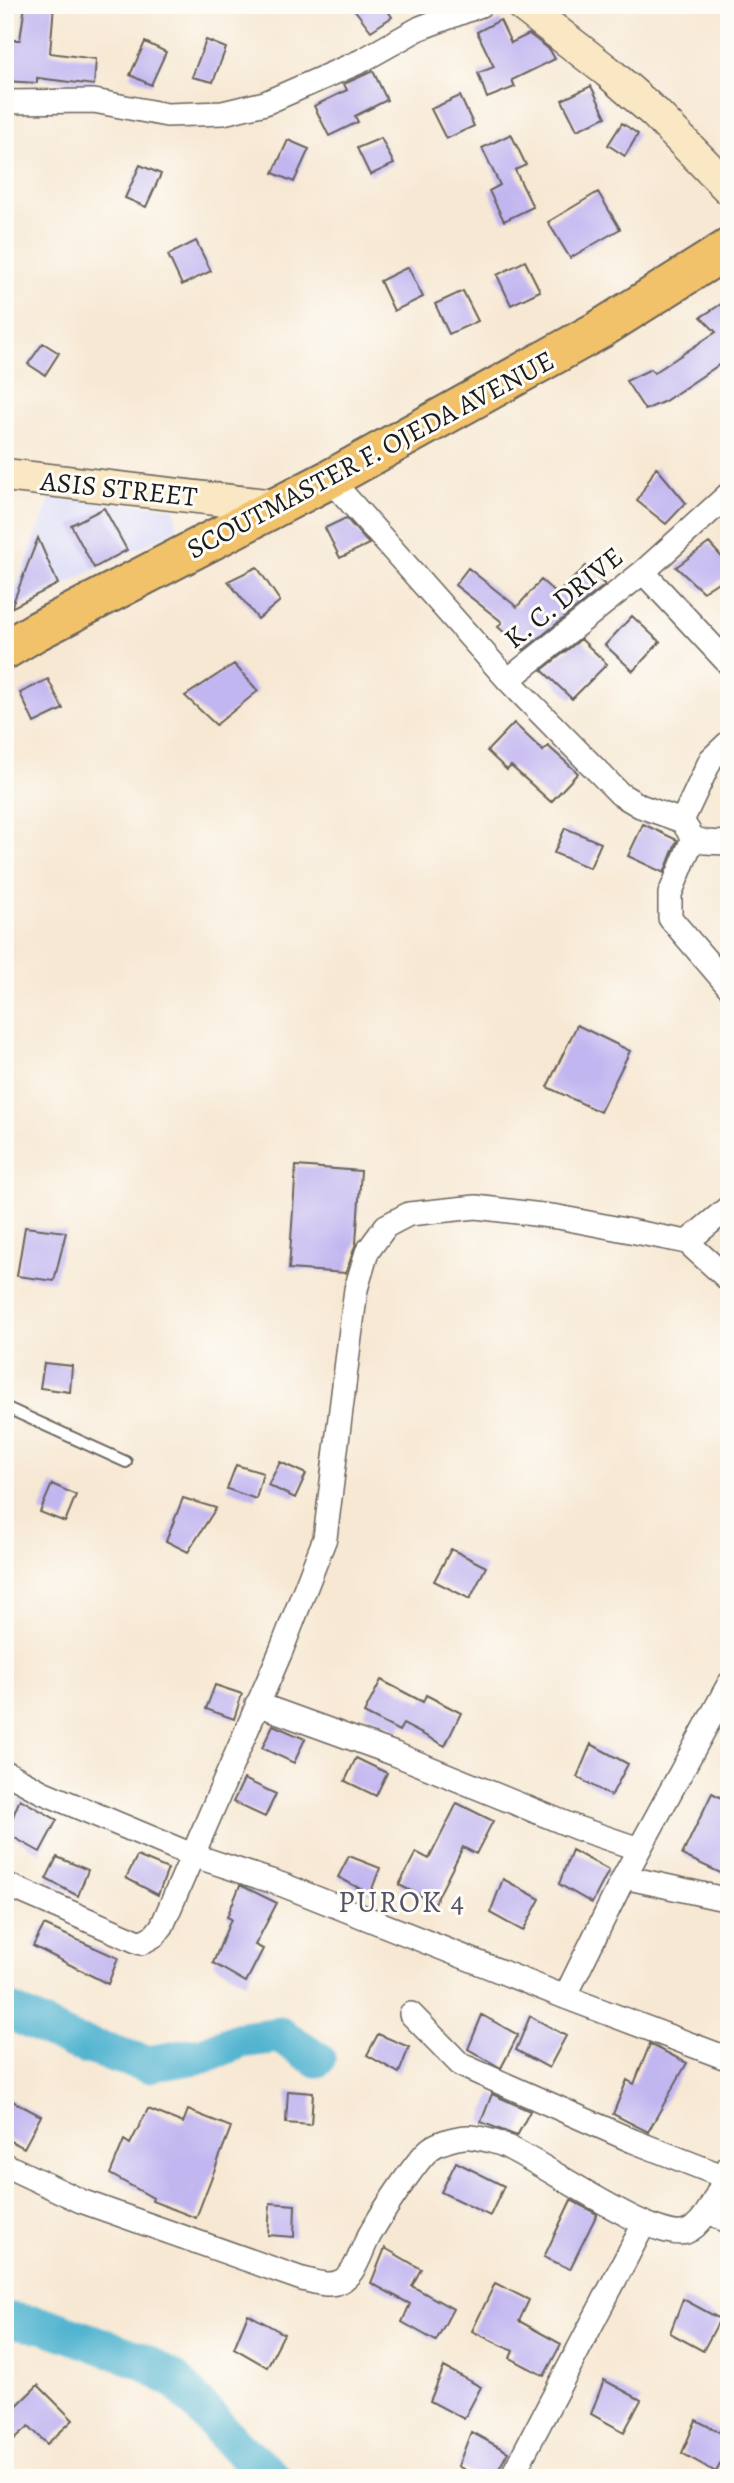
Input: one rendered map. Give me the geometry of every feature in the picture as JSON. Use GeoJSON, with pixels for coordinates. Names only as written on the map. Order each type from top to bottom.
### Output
{"type":"FeatureCollection","features":[{"type":"Feature","properties":{"kind":"highway","name":"SCOUTMASTER F. OJEDA AVENUE"},"geometry":{"type":"LineString","coordinates":[[5,650],[330,479],[598,330],[729,248]]}},
{"type":"Feature","properties":{"kind":"street"},"geometry":{"type":"LineString","coordinates":[[5,102],[94,101],[167,115],[223,113],[265,103],[360,61],[420,28],[481,5]]}},
{"type":"Feature","properties":{"kind":"street"},"geometry":{"type":"LineString","coordinates":[[522,5],[636,96],[729,189]]}},
{"type":"Feature","properties":{"kind":"street","name":"ASIS STREET"},"geometry":{"type":"LineString","coordinates":[[5,475],[275,506]]}},
{"type":"Feature","properties":{"kind":"street","name":"K. C. DRIVE"},"geometry":{"type":"LineString","coordinates":[[330,479],[508,680],[643,572],[729,494]]}},
{"type":"Feature","properties":{"kind":"street"},"geometry":{"type":"LineString","coordinates":[[643,572],[729,664]]}},
{"type":"Feature","properties":{"kind":"street"},"geometry":{"type":"LineString","coordinates":[[508,680],[620,794],[718,844],[729,840]]}},
{"type":"Feature","properties":{"kind":"street"},"geometry":{"type":"LineString","coordinates":[[729,742],[711,759],[670,894],[670,918],[729,987]]}},
{"type":"Feature","properties":{"kind":"street"},"geometry":{"type":"LineString","coordinates":[[5,1884],[141,1943],[155,1935],[162,1926],[325,1538],[356,1289],[367,1252],[386,1226],[409,1214],[476,1207],[558,1217],[687,1242],[729,1280]]}},
{"type":"Feature","properties":{"kind":"street"},"geometry":{"type":"LineString","coordinates":[[687,1242],[729,1207]]}},
{"type":"Feature","properties":{"kind":"street"},"geometry":{"type":"LineString","coordinates":[[565,1997],[624,1877],[729,1684]]}},
{"type":"Feature","properties":{"kind":"street"},"geometry":{"type":"LineString","coordinates":[[257,1704],[395,1754],[577,1828],[639,1849]]}},
{"type":"Feature","properties":{"kind":"street"},"geometry":{"type":"LineString","coordinates":[[5,1772],[42,1792],[191,1855],[283,1885],[729,2059]]}},
{"type":"Feature","properties":{"kind":"street"},"geometry":{"type":"LineString","coordinates":[[624,1877],[729,1900]]}},
{"type":"Feature","properties":{"kind":"street"},"geometry":{"type":"LineString","coordinates":[[5,2165],[81,2201],[324,2285],[341,2282],[353,2272],[368,2238],[419,2160],[431,2148],[468,2136],[501,2144],[644,2224],[683,2233],[690,2230],[708,2211],[727,2172],[633,2141],[461,2065],[411,2014]]}},
{"type":"Feature","properties":{"kind":"street"},"geometry":{"type":"LineString","coordinates":[[708,2211],[729,2222]]}},
{"type":"Feature","properties":{"kind":"street"},"geometry":{"type":"LineString","coordinates":[[511,2478],[644,2224]]}},
{"type":"Feature","properties":{"kind":"lane"},"geometry":{"type":"LineString","coordinates":[[5,1408],[126,1462]]}},
{"type":"Feature","properties":{"kind":"shaded area"},"geometry":{"type":"Polygon","coordinates":[[[52,494],[175,508],[177,529],[7,613],[52,494]]]}},
{"type":"Feature","properties":{"kind":"building"},"geometry":{"type":"Polygon","coordinates":[[[25,5],[54,5],[50,53],[96,59],[94,85],[37,78],[37,83],[5,81],[7,40],[20,40],[25,5]]]}},
{"type":"Feature","properties":{"kind":"building"},"geometry":{"type":"Polygon","coordinates":[[[351,5],[384,5],[392,17],[371,31],[351,5]]]}},
{"type":"Feature","properties":{"kind":"building"},"geometry":{"type":"Polygon","coordinates":[[[500,20],[511,43],[529,34],[550,50],[555,59],[512,80],[515,87],[487,98],[478,73],[494,67],[477,32],[500,20]]]}},
{"type":"Feature","properties":{"kind":"building"},"geometry":{"type":"Polygon","coordinates":[[[206,40],[226,48],[213,82],[192,77],[206,40]]]}},
{"type":"Feature","properties":{"kind":"building"},"geometry":{"type":"Polygon","coordinates":[[[145,42],[166,52],[151,85],[130,75],[145,42]]]}},
{"type":"Feature","properties":{"kind":"building"},"geometry":{"type":"Polygon","coordinates":[[[373,71],[387,100],[355,116],[358,122],[329,136],[314,106],[347,90],[344,84],[373,71]]]}},
{"type":"Feature","properties":{"kind":"building"},"geometry":{"type":"Polygon","coordinates":[[[591,86],[606,117],[577,130],[562,100],[591,86]]]}},
{"type":"Feature","properties":{"kind":"building"},"geometry":{"type":"Polygon","coordinates":[[[460,96],[474,126],[446,139],[431,109],[460,96]]]}},
{"type":"Feature","properties":{"kind":"building"},"geometry":{"type":"Polygon","coordinates":[[[622,123],[638,134],[625,156],[608,145],[622,123]]]}},
{"type":"Feature","properties":{"kind":"building"},"geometry":{"type":"Polygon","coordinates":[[[511,134],[526,165],[515,170],[533,207],[504,221],[489,191],[500,185],[482,148],[511,134]]]}},
{"type":"Feature","properties":{"kind":"building"},"geometry":{"type":"Polygon","coordinates":[[[381,138],[394,164],[370,175],[357,148],[381,138]]]}},
{"type":"Feature","properties":{"kind":"building"},"geometry":{"type":"Polygon","coordinates":[[[288,140],[309,149],[294,182],[273,173],[288,140]]]}},
{"type":"Feature","properties":{"kind":"building"},"geometry":{"type":"Polygon","coordinates":[[[140,165],[161,174],[146,207],[125,198],[140,165]]]}},
{"type":"Feature","properties":{"kind":"building"},"geometry":{"type":"Polygon","coordinates":[[[598,192],[620,229],[570,258],[548,222],[598,192]]]}},
{"type":"Feature","properties":{"kind":"building"},"geometry":{"type":"Polygon","coordinates":[[[196,241],[211,271],[182,285],[168,255],[196,241]]]}},
{"type":"Feature","properties":{"kind":"building"},"geometry":{"type":"Polygon","coordinates":[[[525,261],[540,291],[511,305],[497,275],[525,261]]]}},
{"type":"Feature","properties":{"kind":"building"},"geometry":{"type":"Polygon","coordinates":[[[408,267],[423,297],[394,311],[380,281],[408,267]]]}},
{"type":"Feature","properties":{"kind":"building"},"geometry":{"type":"Polygon","coordinates":[[[463,291],[478,321],[449,334],[435,304],[463,291]]]}},
{"type":"Feature","properties":{"kind":"building"},"geometry":{"type":"Polygon","coordinates":[[[729,299],[729,358],[665,401],[645,410],[626,381],[651,369],[654,373],[716,332],[701,317],[729,299]]]}},
{"type":"Feature","properties":{"kind":"building"},"geometry":{"type":"Polygon","coordinates":[[[43,343],[59,353],[45,375],[28,364],[43,343]]]}},
{"type":"Feature","properties":{"kind":"building"},"geometry":{"type":"Polygon","coordinates":[[[656,467],[686,503],[666,524],[637,501],[656,467]]]}},
{"type":"Feature","properties":{"kind":"building"},"geometry":{"type":"Polygon","coordinates":[[[104,508],[127,550],[94,568],[71,525],[104,508]]]}},
{"type":"Feature","properties":{"kind":"building"},"geometry":{"type":"Polygon","coordinates":[[[346,518],[369,544],[340,558],[325,528],[346,518]]]}},
{"type":"Feature","properties":{"kind":"building"},"geometry":{"type":"Polygon","coordinates":[[[38,538],[58,584],[11,608],[38,538]]]}},
{"type":"Feature","properties":{"kind":"building"},"geometry":{"type":"Polygon","coordinates":[[[709,543],[729,565],[729,575],[703,592],[676,567],[709,543]]]}},
{"type":"Feature","properties":{"kind":"building"},"geometry":{"type":"Polygon","coordinates":[[[586,566],[605,585],[524,650],[498,627],[502,622],[455,585],[468,568],[517,607],[541,580],[557,594],[586,566]]]}},
{"type":"Feature","properties":{"kind":"building"},"geometry":{"type":"Polygon","coordinates":[[[257,567],[280,601],[258,619],[228,581],[257,567]]]}},
{"type":"Feature","properties":{"kind":"building"},"geometry":{"type":"Polygon","coordinates":[[[632,616],[660,642],[633,671],[605,645],[632,616]]]}},
{"type":"Feature","properties":{"kind":"building"},"geometry":{"type":"Polygon","coordinates":[[[581,639],[607,664],[572,699],[542,670],[581,639]]]}},
{"type":"Feature","properties":{"kind":"building"},"geometry":{"type":"Polygon","coordinates":[[[234,664],[258,691],[216,725],[185,696],[234,664]]]}},
{"type":"Feature","properties":{"kind":"building"},"geometry":{"type":"Polygon","coordinates":[[[48,679],[63,709],[34,723],[20,693],[48,679]]]}},
{"type":"Feature","properties":{"kind":"building"},"geometry":{"type":"Polygon","coordinates":[[[514,723],[543,751],[548,746],[578,773],[551,802],[511,766],[507,770],[487,751],[514,723]]]}},
{"type":"Feature","properties":{"kind":"building"},"geometry":{"type":"Polygon","coordinates":[[[643,824],[677,840],[664,873],[628,856],[643,824]]]}},
{"type":"Feature","properties":{"kind":"building"},"geometry":{"type":"Polygon","coordinates":[[[565,828],[601,843],[590,868],[554,853],[565,828]]]}},
{"type":"Feature","properties":{"kind":"building"},"geometry":{"type":"Polygon","coordinates":[[[577,1025],[630,1051],[600,1112],[547,1087],[577,1025]]]}},
{"type":"Feature","properties":{"kind":"building"},"geometry":{"type":"Polygon","coordinates":[[[296,1166],[361,1171],[356,1243],[346,1273],[289,1269],[296,1166]]]}},
{"type":"Feature","properties":{"kind":"building"},"geometry":{"type":"Polygon","coordinates":[[[25,1227],[66,1232],[54,1281],[17,1276],[25,1227]]]}},
{"type":"Feature","properties":{"kind":"building"},"geometry":{"type":"Polygon","coordinates":[[[44,1363],[72,1366],[70,1392],[40,1388],[44,1363]]]}},
{"type":"Feature","properties":{"kind":"building"},"geometry":{"type":"Polygon","coordinates":[[[280,1462],[306,1474],[295,1498],[268,1485],[280,1462]]]}},
{"type":"Feature","properties":{"kind":"building"},"geometry":{"type":"Polygon","coordinates":[[[236,1465],[263,1473],[256,1499],[227,1489],[236,1465]]]}},
{"type":"Feature","properties":{"kind":"building"},"geometry":{"type":"Polygon","coordinates":[[[52,1484],[76,1495],[65,1522],[40,1512],[52,1484]]]}},
{"type":"Feature","properties":{"kind":"building"},"geometry":{"type":"Polygon","coordinates":[[[183,1498],[216,1508],[188,1552],[166,1541],[183,1498]]]}},
{"type":"Feature","properties":{"kind":"building"},"geometry":{"type":"Polygon","coordinates":[[[451,1549],[486,1567],[470,1599],[434,1581],[451,1549]]]}},
{"type":"Feature","properties":{"kind":"building"},"geometry":{"type":"Polygon","coordinates":[[[381,1680],[423,1702],[426,1695],[461,1713],[445,1746],[403,1724],[399,1731],[364,1713],[381,1680]]]}},
{"type":"Feature","properties":{"kind":"building"},"geometry":{"type":"Polygon","coordinates":[[[215,1685],[242,1694],[234,1719],[206,1709],[215,1685]]]}},
{"type":"Feature","properties":{"kind":"building"},"geometry":{"type":"Polygon","coordinates":[[[273,1725],[305,1739],[294,1763],[262,1748],[273,1725]]]}},
{"type":"Feature","properties":{"kind":"building"},"geometry":{"type":"Polygon","coordinates":[[[591,1744],[628,1764],[611,1796],[577,1777],[591,1744]]]}},
{"type":"Feature","properties":{"kind":"building"},"geometry":{"type":"Polygon","coordinates":[[[356,1758],[387,1773],[376,1796],[345,1781],[356,1758]]]}},
{"type":"Feature","properties":{"kind":"building"},"geometry":{"type":"Polygon","coordinates":[[[244,1779],[276,1794],[265,1817],[233,1802],[244,1779]]]}},
{"type":"Feature","properties":{"kind":"building"},"geometry":{"type":"Polygon","coordinates":[[[712,1793],[729,1802],[729,1877],[682,1855],[712,1793]]]}},
{"type":"Feature","properties":{"kind":"building"},"geometry":{"type":"Polygon","coordinates":[[[20,1799],[57,1820],[40,1852],[6,1833],[20,1799]]]}},
{"type":"Feature","properties":{"kind":"building"},"geometry":{"type":"Polygon","coordinates":[[[457,1803],[493,1821],[476,1854],[463,1847],[435,1903],[399,1885],[416,1852],[429,1859],[457,1803]]]}},
{"type":"Feature","properties":{"kind":"building"},"geometry":{"type":"Polygon","coordinates":[[[572,1850],[609,1870],[592,1903],[559,1884],[572,1850]]]}},
{"type":"Feature","properties":{"kind":"building"},"geometry":{"type":"Polygon","coordinates":[[[137,1856],[168,1869],[158,1895],[126,1878],[137,1856]]]}},
{"type":"Feature","properties":{"kind":"building"},"geometry":{"type":"Polygon","coordinates":[[[349,1856],[380,1868],[370,1894],[338,1877],[349,1856]]]}},
{"type":"Feature","properties":{"kind":"building"},"geometry":{"type":"Polygon","coordinates":[[[57,1857],[88,1870],[78,1896],[46,1879],[57,1857]]]}},
{"type":"Feature","properties":{"kind":"building"},"geometry":{"type":"Polygon","coordinates":[[[503,1879],[540,1899],[523,1931],[490,1913],[503,1879]]]}},
{"type":"Feature","properties":{"kind":"building"},"geometry":{"type":"Polygon","coordinates":[[[240,1885],[277,1903],[255,1945],[263,1949],[246,1982],[213,1963],[231,1919],[227,1917],[240,1885]]]}},
{"type":"Feature","properties":{"kind":"building"},"geometry":{"type":"Polygon","coordinates":[[[44,1925],[118,1958],[108,1984],[33,1946],[44,1925]]]}},
{"type":"Feature","properties":{"kind":"building"},"geometry":{"type":"Polygon","coordinates":[[[482,2015],[518,2035],[501,2068],[468,2049],[482,2015]]]}},
{"type":"Feature","properties":{"kind":"building"},"geometry":{"type":"Polygon","coordinates":[[[530,2016],[566,2036],[549,2068],[516,2050],[530,2016]]]}},
{"type":"Feature","properties":{"kind":"building"},"geometry":{"type":"Polygon","coordinates":[[[378,2034],[409,2047],[399,2073],[367,2055],[378,2034]]]}},
{"type":"Feature","properties":{"kind":"building"},"geometry":{"type":"Polygon","coordinates":[[[650,2044],[687,2063],[648,2132],[613,2114],[627,2080],[634,2084],[650,2044]]]}},
{"type":"Feature","properties":{"kind":"building"},"geometry":{"type":"Polygon","coordinates":[[[288,2091],[313,2093],[311,2125],[286,2123],[288,2091]]]}},
{"type":"Feature","properties":{"kind":"building"},"geometry":{"type":"Polygon","coordinates":[[[492,2094],[530,2111],[517,2136],[481,2122],[492,2094]]]}},
{"type":"Feature","properties":{"kind":"building"},"geometry":{"type":"Polygon","coordinates":[[[5,2097],[41,2116],[24,2148],[5,2138],[5,2097]]]}},
{"type":"Feature","properties":{"kind":"building"},"geometry":{"type":"Polygon","coordinates":[[[148,2109],[183,2123],[188,2110],[231,2127],[196,2218],[152,2201],[153,2198],[110,2174],[124,2140],[130,2144],[148,2109]]]}},
{"type":"Feature","properties":{"kind":"building"},"geometry":{"type":"Polygon","coordinates":[[[456,2162],[504,2186],[490,2216],[441,2192],[456,2162]]]}},
{"type":"Feature","properties":{"kind":"building"},"geometry":{"type":"Polygon","coordinates":[[[571,2200],[597,2214],[570,2269],[544,2257],[571,2200]]]}},
{"type":"Feature","properties":{"kind":"building"},"geometry":{"type":"Polygon","coordinates":[[[270,2203],[295,2205],[294,2237],[268,2235],[270,2203]]]}},
{"type":"Feature","properties":{"kind":"building"},"geometry":{"type":"Polygon","coordinates":[[[385,2248],[421,2269],[412,2286],[453,2309],[436,2341],[402,2322],[410,2304],[371,2283],[385,2248]]]}},
{"type":"Feature","properties":{"kind":"building"},"geometry":{"type":"Polygon","coordinates":[[[495,2283],[529,2300],[519,2321],[561,2344],[544,2376],[510,2358],[513,2351],[472,2331],[495,2283]]]}},
{"type":"Feature","properties":{"kind":"building"},"geometry":{"type":"Polygon","coordinates":[[[683,2299],[720,2319],[703,2351],[670,2333],[683,2299]]]}},
{"type":"Feature","properties":{"kind":"building"},"geometry":{"type":"Polygon","coordinates":[[[248,2314],[284,2334],[267,2367],[234,2348],[248,2314]]]}},
{"type":"Feature","properties":{"kind":"building"},"geometry":{"type":"Polygon","coordinates":[[[444,2367],[481,2387],[464,2419],[430,2401],[444,2367]]]}},
{"type":"Feature","properties":{"kind":"building"},"geometry":{"type":"Polygon","coordinates":[[[604,2380],[641,2400],[624,2432],[591,2414],[604,2380]]]}},
{"type":"Feature","properties":{"kind":"building"},"geometry":{"type":"Polygon","coordinates":[[[38,2385],[73,2420],[47,2444],[29,2426],[5,2447],[5,2417],[38,2385]]]}},
{"type":"Feature","properties":{"kind":"building"},"geometry":{"type":"Polygon","coordinates":[[[696,2420],[729,2437],[729,2447],[716,2472],[682,2453],[696,2420]]]}},
{"type":"Feature","properties":{"kind":"building"},"geometry":{"type":"Polygon","coordinates":[[[471,2432],[508,2452],[494,2478],[479,2478],[458,2466],[471,2432]]]}},
{"type":"Feature","properties":{"kind":"waterway"},"geometry":{"type":"LineString","coordinates":[[5,2009],[72,2041],[147,2064],[203,2055],[241,2040],[280,2035],[317,2059]]}},
{"type":"Feature","properties":{"kind":"waterway"},"geometry":{"type":"LineString","coordinates":[[5,2320],[47,2326],[140,2360],[176,2381],[236,2446],[273,2478]]}},
{"type":"Feature","properties":{"kind":"district","name":"PUROK 4"},"geometry":{"type":"Point","coordinates":[402,1902]}}]}
